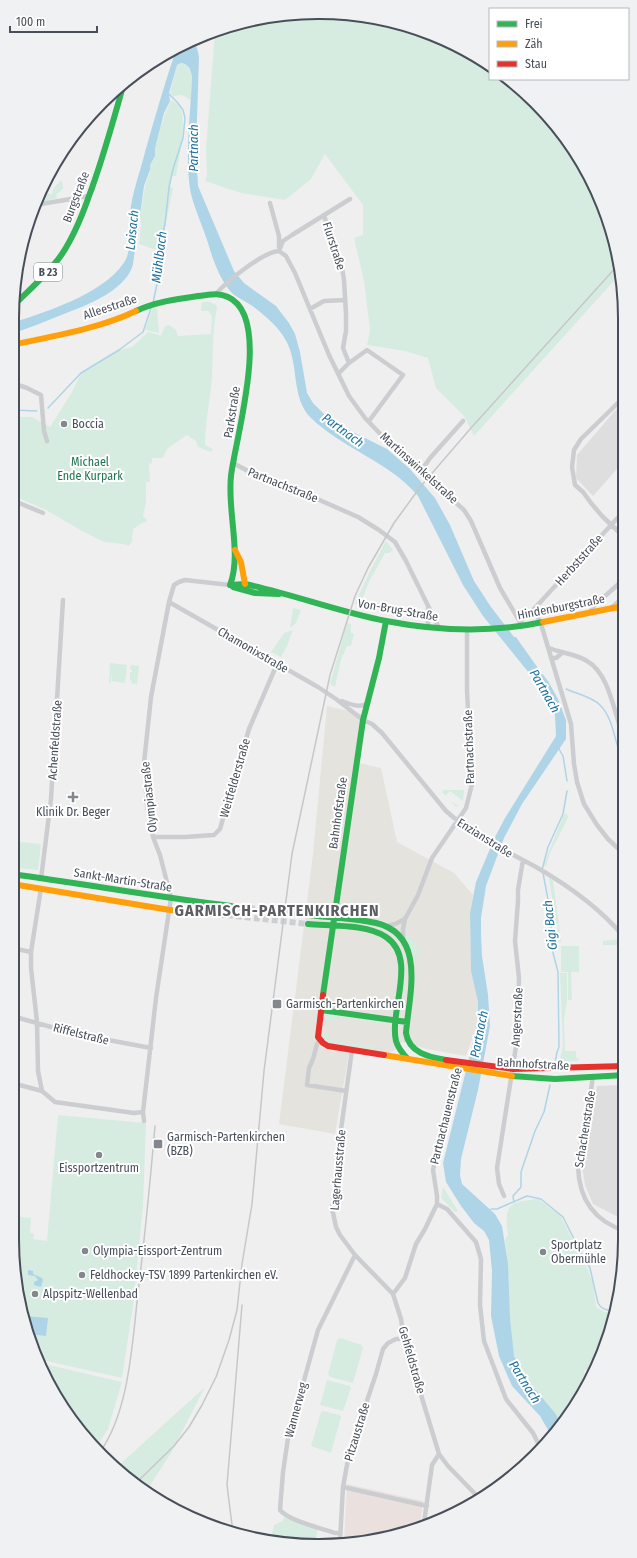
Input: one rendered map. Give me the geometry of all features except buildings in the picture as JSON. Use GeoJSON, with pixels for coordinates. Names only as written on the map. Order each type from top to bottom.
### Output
{"type":"FeatureCollection","features":[{"type":"Feature","properties":{"kind":"street","name":"Burgstraße"},"geometry":{"type":"LineString","coordinates":[[20,298],[41,279],[62,254],[80,221],[121,93]]}},
{"type":"Feature","properties":{"kind":"street"},"geometry":{"type":"LineString","coordinates":[[42,204],[89,196]]}},
{"type":"Feature","properties":{"kind":"street"},"geometry":{"type":"LineString","coordinates":[[279,251],[283,241],[350,199]]}},
{"type":"Feature","properties":{"kind":"street"},"geometry":{"type":"LineString","coordinates":[[270,203],[279,236],[279,251]]}},
{"type":"Feature","properties":{"kind":"street","name":"Flurstraße"},"geometry":{"type":"LineString","coordinates":[[324,216],[342,262],[346,331],[343,348],[349,363]]}},
{"type":"Feature","properties":{"kind":"street"},"geometry":{"type":"LineString","coordinates":[[216,294],[224,284],[238,274],[271,252],[279,251]]}},
{"type":"Feature","properties":{"kind":"street","name":"Martinswinkelstraße"},"geometry":{"type":"LineString","coordinates":[[279,251],[286,256],[329,355],[349,396],[390,444],[464,510],[471,521],[500,588],[521,624]]}},
{"type":"Feature","properties":{"kind":"street","name":"Alleestraße"},"geometry":{"type":"LineString","coordinates":[[19,343],[119,318],[162,302],[216,294]]}},
{"type":"Feature","properties":{"kind":"street","name":"Parkstraße"},"geometry":{"type":"LineString","coordinates":[[216,294],[229,297],[242,309],[246,318],[248,336],[249,372],[238,444],[233,463],[231,505],[235,548],[234,578],[230,585]]}},
{"type":"Feature","properties":{"kind":"street"},"geometry":{"type":"LineString","coordinates":[[310,309],[324,301],[345,300]]}},
{"type":"Feature","properties":{"kind":"street"},"geometry":{"type":"LineString","coordinates":[[338,374],[349,363],[367,350],[403,375],[369,421]]}},
{"type":"Feature","properties":{"kind":"street"},"geometry":{"type":"LineString","coordinates":[[19,385],[41,395],[44,432],[47,441]]}},
{"type":"Feature","properties":{"kind":"street"},"geometry":{"type":"LineString","coordinates":[[618,403],[581,438],[574,450],[572,467],[575,485],[618,531]]}},
{"type":"Feature","properties":{"kind":"street"},"geometry":{"type":"LineString","coordinates":[[421,471],[430,458],[463,421]]}},
{"type":"Feature","properties":{"kind":"street","name":"Partnachstraße"},"geometry":{"type":"LineString","coordinates":[[233,463],[259,477],[315,498],[368,523],[395,542],[439,628]]}},
{"type":"Feature","properties":{"kind":"street"},"geometry":{"type":"LineString","coordinates":[[19,503],[43,513]]}},
{"type":"Feature","properties":{"kind":"street","name":"Herbststraße"},"geometry":{"type":"LineString","coordinates":[[521,624],[618,517]]}},
{"type":"Feature","properties":{"kind":"street","name":"Parkstraße"},"geometry":{"type":"LineString","coordinates":[[235,548],[241,562],[245,583]]}},
{"type":"Feature","properties":{"kind":"street","name":"Olympiastraße"},"geometry":{"type":"LineString","coordinates":[[144,1121],[143,1112],[156,998],[171,899],[167,876],[153,837],[147,805],[144,763],[151,697],[169,602],[174,585],[182,580],[230,585]]}},
{"type":"Feature","properties":{"kind":"street","name":"Von-Brug-Straße"},"geometry":{"type":"LineString","coordinates":[[230,585],[245,583],[386,621],[428,628],[489,630],[512,627]]}},
{"type":"Feature","properties":{"kind":"street"},"geometry":{"type":"LineString","coordinates":[[588,614],[595,605],[618,584]]}},
{"type":"Feature","properties":{"kind":"street","name":"Von-Brug-Straße"},"geometry":{"type":"LineString","coordinates":[[230,585],[255,593],[283,594]]}},
{"type":"Feature","properties":{"kind":"street","name":"Achenfeldstraße"},"geometry":{"type":"LineString","coordinates":[[42,879],[51,799],[63,600]]}},
{"type":"Feature","properties":{"kind":"street","name":"Chamonixstraße"},"geometry":{"type":"LineString","coordinates":[[169,602],[336,699],[363,720]]}},
{"type":"Feature","properties":{"kind":"street"},"geometry":{"type":"LineString","coordinates":[[612,609],[618,603]]}},
{"type":"Feature","properties":{"kind":"street","name":"Partnachstraße"},"geometry":{"type":"LineString","coordinates":[[428,606],[428,628]]}},
{"type":"Feature","properties":{"kind":"street","name":"Hindenburgstraße"},"geometry":{"type":"LineString","coordinates":[[512,627],[521,624],[542,624],[618,607]]}},
{"type":"Feature","properties":{"kind":"street"},"geometry":{"type":"LineString","coordinates":[[534,609],[542,624],[572,724],[574,764],[577,782],[584,804],[597,825],[618,848]]}},
{"type":"Feature","properties":{"kind":"street","name":"Hindenburgstraße"},"geometry":{"type":"LineString","coordinates":[[612,609],[618,611]]}},
{"type":"Feature","properties":{"kind":"street","name":"Bahnhofstraße"},"geometry":{"type":"LineString","coordinates":[[386,621],[379,658],[363,720],[331,935],[318,1037],[328,1046],[393,1056],[409,1060],[466,1066],[512,1076],[555,1079],[618,1076]]}},
{"type":"Feature","properties":{"kind":"street","name":"Partnachstraße"},"geometry":{"type":"LineString","coordinates":[[403,940],[405,919],[418,895],[432,858],[466,808],[472,784],[467,692],[467,630]]}},
{"type":"Feature","properties":{"kind":"street"},"geometry":{"type":"LineString","coordinates":[[549,648],[587,660],[601,674],[618,721]]}},
{"type":"Feature","properties":{"kind":"street"},"geometry":{"type":"LineString","coordinates":[[552,658],[556,658],[562,653]]}},
{"type":"Feature","properties":{"kind":"street","name":"Weitfelderstraße"},"geometry":{"type":"LineString","coordinates":[[153,837],[214,835],[220,829],[249,729],[277,664]]}},
{"type":"Feature","properties":{"kind":"street","name":"Chamonixstraße"},"geometry":{"type":"LineString","coordinates":[[336,699],[353,706],[361,706],[366,704]]}},
{"type":"Feature","properties":{"kind":"street","name":"Enzianstraße"},"geometry":{"type":"LineString","coordinates":[[363,720],[372,724],[382,733],[446,811],[457,821],[487,842],[548,874],[588,901],[618,930]]}},
{"type":"Feature","properties":{"kind":"street","name":"Angerstraße"},"geometry":{"type":"LineString","coordinates":[[504,1196],[497,1168],[517,1040],[519,978],[515,941],[518,890],[522,860]]}},
{"type":"Feature","properties":{"kind":"street","name":"Sankt-Martin-Straße"},"geometry":{"type":"LineString","coordinates":[[19,875],[171,899],[230,906]]}},
{"type":"Feature","properties":{"kind":"street","name":"Sankt-Martin-Straße"},"geometry":{"type":"LineString","coordinates":[[19,885],[170,910],[227,915]]}},
{"type":"Feature","properties":{"kind":"street"},"geometry":{"type":"LineString","coordinates":[[41,888],[31,952],[31,978],[37,1022],[38,1071],[42,1091]]}},
{"type":"Feature","properties":{"kind":"street"},"geometry":{"type":"LineString","coordinates":[[309,915],[366,921],[387,926],[398,933],[403,940],[413,966],[407,1022],[407,1039],[393,1056]]}},
{"type":"Feature","properties":{"kind":"street"},"geometry":{"type":"LineString","coordinates":[[387,926],[405,919]]}},
{"type":"Feature","properties":{"kind":"street"},"geometry":{"type":"LineString","coordinates":[[308,924],[365,930],[377,933],[392,942],[397,950],[401,962],[396,1021],[396,1042],[409,1060]]}},
{"type":"Feature","properties":{"kind":"street"},"geometry":{"type":"LineString","coordinates":[[19,949],[31,952]]}},
{"type":"Feature","properties":{"kind":"street"},"geometry":{"type":"LineString","coordinates":[[321,1010],[407,1022]]}},
{"type":"Feature","properties":{"kind":"street","name":"Riffelstraße"},"geometry":{"type":"LineString","coordinates":[[19,1018],[76,1034],[151,1048]]}},
{"type":"Feature","properties":{"kind":"street","name":"Bahnhofstraße"},"geometry":{"type":"LineString","coordinates":[[407,1039],[411,1045],[425,1056],[458,1065]]}},
{"type":"Feature","properties":{"kind":"street","name":"Bahnhofstraße"},"geometry":{"type":"LineString","coordinates":[[320,1040],[317,1044],[309,1068],[307,1085],[346,1092]]}},
{"type":"Feature","properties":{"kind":"street","name":"Lagerhausstraße"},"geometry":{"type":"LineString","coordinates":[[352,1050],[340,1137],[341,1164],[332,1208],[336,1227],[355,1255],[393,1294]]}},
{"type":"Feature","properties":{"kind":"street","name":"Partnachauenstraße"},"geometry":{"type":"LineString","coordinates":[[437,1204],[438,1196],[433,1170],[458,1065]]}},
{"type":"Feature","properties":{"kind":"street","name":"Bahnhofstraße"},"geometry":{"type":"LineString","coordinates":[[484,1069],[618,1066]]}},
{"type":"Feature","properties":{"kind":"street","name":"Schachenstraße"},"geometry":{"type":"LineString","coordinates":[[593,1076],[591,1099],[578,1166],[580,1189],[591,1210],[603,1220],[618,1228]]}},
{"type":"Feature","properties":{"kind":"street"},"geometry":{"type":"LineString","coordinates":[[19,1085],[42,1091],[55,1102],[143,1112]]}},
{"type":"Feature","properties":{"kind":"street"},"geometry":{"type":"LineString","coordinates":[[393,1294],[404,1278],[416,1244],[437,1204],[447,1209],[476,1242],[481,1259],[480,1305],[484,1340],[506,1399],[533,1433],[538,1443]]}},
{"type":"Feature","properties":{"kind":"street","name":"Wannerweg"},"geometry":{"type":"LineString","coordinates":[[340,1533],[335,1533],[293,1518],[283,1514],[280,1510],[283,1472],[288,1438],[318,1330],[355,1255]]}},
{"type":"Feature","properties":{"kind":"street","name":"Gehfeldstraße"},"geometry":{"type":"LineString","coordinates":[[393,1294],[401,1319],[404,1339],[439,1454]]}},
{"type":"Feature","properties":{"kind":"street","name":"Pitzaustraße"},"geometry":{"type":"LineString","coordinates":[[340,1538],[343,1487],[349,1454],[383,1349],[388,1343],[404,1339]]}},
{"type":"Feature","properties":{"kind":"street"},"geometry":{"type":"LineString","coordinates":[[425,1519],[432,1464],[439,1454],[448,1466],[476,1495]]}},
{"type":"Feature","properties":{"kind":"street"},"geometry":{"type":"LineString","coordinates":[[343,1487],[427,1506]]}},
{"type":"Feature","properties":{"kind":"shaded area"},"geometry":{"type":"Polygon","coordinates":[[[618,407],[618,468],[593,496],[576,478],[577,455],[618,407]]]}},
{"type":"Feature","properties":{"kind":"shaded area"},"geometry":{"type":"Polygon","coordinates":[[[327,706],[362,714],[358,763],[381,768],[397,842],[454,873],[473,895],[470,913],[471,971],[478,1002],[478,1022],[466,1056],[427,1049],[402,1042],[397,1049],[389,1053],[350,1047],[335,1134],[279,1124],[313,854],[327,706]]]}},
{"type":"Feature","properties":{"kind":"shaded area"},"geometry":{"type":"Polygon","coordinates":[[[618,1085],[618,1217],[593,1204],[585,1185],[582,1166],[597,1086],[618,1085]]]}},
{"type":"Feature","properties":{"kind":"shaded area"},"geometry":{"type":"Polygon","coordinates":[[[347,1484],[423,1501],[421,1521],[396,1529],[344,1537],[347,1484]]]}},
{"type":"Feature","properties":{"kind":"green space"},"geometry":{"type":"Polygon","coordinates":[[[318,19],[377,25],[415,35],[451,50],[485,69],[489,72],[489,80],[500,80],[516,93],[544,121],[568,152],[587,186],[608,241],[615,280],[474,436],[464,416],[436,388],[428,358],[405,351],[367,345],[370,330],[364,281],[354,238],[363,235],[363,205],[325,154],[311,179],[285,200],[241,193],[205,181],[207,176],[206,149],[214,38],[241,29],[260,25],[318,19]]]}},
{"type":"Feature","properties":{"kind":"green space"},"geometry":{"type":"Polygon","coordinates":[[[182,63],[188,66],[192,76],[191,100],[182,95],[173,96],[170,93],[177,65],[182,63]]]}},
{"type":"Feature","properties":{"kind":"green space"},"geometry":{"type":"Polygon","coordinates":[[[171,100],[180,107],[182,112],[183,129],[176,176],[172,176],[170,187],[173,188],[163,237],[165,253],[139,244],[141,225],[140,215],[145,186],[150,172],[150,165],[155,156],[155,148],[159,132],[171,100]]]}},
{"type":"Feature","properties":{"kind":"green space"},"geometry":{"type":"Polygon","coordinates":[[[60,181],[62,181],[64,188],[56,195],[57,198],[43,201],[47,194],[52,194],[53,189],[60,181]]]}},
{"type":"Feature","properties":{"kind":"green space","name":"Michael Ende Kurpark"},"geometry":{"type":"Polygon","coordinates":[[[202,302],[210,302],[216,305],[217,308],[213,335],[212,378],[205,437],[205,445],[213,449],[211,452],[198,447],[196,441],[187,435],[167,449],[163,458],[152,458],[152,463],[149,464],[150,482],[146,482],[146,502],[143,516],[147,520],[133,529],[132,541],[129,546],[104,542],[46,510],[19,498],[19,417],[32,417],[50,427],[72,392],[81,373],[119,350],[132,347],[148,332],[162,336],[161,335],[165,326],[169,325],[176,330],[178,336],[211,334],[212,316],[208,311],[201,311],[202,302]]]}},
{"type":"Feature","properties":{"kind":"green space"},"geometry":{"type":"Polygon","coordinates":[[[154,308],[157,309],[159,333],[145,330],[154,308]]]}},
{"type":"Feature","properties":{"kind":"green space"},"geometry":{"type":"Polygon","coordinates":[[[386,541],[393,550],[389,553],[385,553],[370,580],[360,604],[355,604],[370,571],[386,541]]]}},
{"type":"Feature","properties":{"kind":"green space"},"geometry":{"type":"Polygon","coordinates":[[[293,608],[301,610],[296,623],[290,628],[293,608]]]}},
{"type":"Feature","properties":{"kind":"green space"},"geometry":{"type":"Polygon","coordinates":[[[347,623],[351,624],[351,633],[354,634],[351,646],[347,646],[341,660],[335,687],[330,684],[347,623]]]}},
{"type":"Feature","properties":{"kind":"green space"},"geometry":{"type":"Polygon","coordinates":[[[293,630],[281,657],[271,652],[284,633],[293,630]]]}},
{"type":"Feature","properties":{"kind":"green space"},"geometry":{"type":"Polygon","coordinates":[[[110,663],[127,665],[125,683],[112,681],[112,673],[111,683],[109,683],[110,663]]]}},
{"type":"Feature","properties":{"kind":"green space"},"geometry":{"type":"Polygon","coordinates":[[[131,665],[139,666],[137,684],[129,683],[132,681],[130,680],[130,672],[132,672],[130,669],[131,665]]]}},
{"type":"Feature","properties":{"kind":"green space"},"geometry":{"type":"Polygon","coordinates":[[[443,790],[464,790],[463,801],[450,791],[446,795],[449,800],[442,792],[443,790]]]}},
{"type":"Feature","properties":{"kind":"green space"},"geometry":{"type":"Polygon","coordinates":[[[451,801],[459,806],[456,807],[451,801]]]}},
{"type":"Feature","properties":{"kind":"green space"},"geometry":{"type":"Polygon","coordinates":[[[564,814],[567,814],[568,818],[550,853],[546,866],[543,866],[564,814]]]}},
{"type":"Feature","properties":{"kind":"green space"},"geometry":{"type":"Polygon","coordinates":[[[20,842],[41,844],[38,870],[19,868],[20,842]]]}},
{"type":"Feature","properties":{"kind":"green space"},"geometry":{"type":"Polygon","coordinates":[[[549,878],[553,880],[561,942],[556,942],[558,924],[556,924],[549,878]]]}},
{"type":"Feature","properties":{"kind":"green space"},"geometry":{"type":"Polygon","coordinates":[[[406,933],[417,945],[415,947],[418,950],[422,950],[418,957],[414,956],[407,940],[406,933]]]}},
{"type":"Feature","properties":{"kind":"green space"},"geometry":{"type":"Polygon","coordinates":[[[618,939],[618,945],[603,945],[603,941],[618,939]]]}},
{"type":"Feature","properties":{"kind":"green space"},"geometry":{"type":"Polygon","coordinates":[[[561,946],[579,946],[579,972],[571,972],[572,1000],[568,1000],[568,972],[561,972],[561,946]]]}},
{"type":"Feature","properties":{"kind":"green space"},"geometry":{"type":"Polygon","coordinates":[[[560,973],[567,973],[567,1000],[564,1020],[565,1051],[576,1051],[576,1058],[579,1058],[578,1061],[569,1061],[569,1065],[559,1063],[563,1046],[560,973]]]}},
{"type":"Feature","properties":{"kind":"green space"},"geometry":{"type":"Polygon","coordinates":[[[328,1014],[378,1021],[378,1023],[374,1026],[374,1022],[338,1016],[334,1020],[327,1022],[323,1019],[328,1014]]]}},
{"type":"Feature","properties":{"kind":"green space"},"geometry":{"type":"Polygon","coordinates":[[[321,1033],[328,1034],[333,1041],[369,1046],[370,1044],[374,1045],[374,1048],[330,1043],[324,1039],[321,1033]]]}},
{"type":"Feature","properties":{"kind":"green space","name":"Olympia-Eissport-Zentrum"},"geometry":{"type":"Polygon","coordinates":[[[58,1115],[146,1123],[143,1206],[133,1306],[122,1378],[45,1361],[35,1336],[25,1298],[20,1259],[19,1217],[31,1218],[30,1233],[34,1234],[33,1239],[47,1241],[58,1115]]]}},
{"type":"Feature","properties":{"kind":"green space"},"geometry":{"type":"Polygon","coordinates":[[[443,1187],[458,1211],[455,1212],[441,1198],[443,1187]]]}},
{"type":"Feature","properties":{"kind":"green space"},"geometry":{"type":"Polygon","coordinates":[[[538,1199],[560,1215],[588,1270],[593,1283],[596,1307],[605,1312],[609,1312],[602,1336],[588,1370],[584,1371],[585,1376],[578,1389],[558,1419],[525,1376],[512,1348],[505,1239],[508,1235],[507,1217],[510,1206],[520,1202],[538,1199]]]}},
{"type":"Feature","properties":{"kind":"green space"},"geometry":{"type":"Polygon","coordinates":[[[340,1338],[362,1345],[363,1348],[353,1383],[330,1377],[328,1374],[337,1340],[340,1338]]]}},
{"type":"Feature","properties":{"kind":"green space"},"geometry":{"type":"Polygon","coordinates":[[[47,1365],[122,1382],[108,1429],[99,1443],[69,1406],[47,1365]]]}},
{"type":"Feature","properties":{"kind":"green space"},"geometry":{"type":"Polygon","coordinates":[[[327,1380],[350,1386],[351,1388],[343,1411],[320,1405],[327,1380]]]}},
{"type":"Feature","properties":{"kind":"green space"},"geometry":{"type":"Polygon","coordinates":[[[205,1387],[171,1453],[149,1487],[120,1464],[205,1387]]]}},
{"type":"Feature","properties":{"kind":"green space"},"geometry":{"type":"Polygon","coordinates":[[[323,1411],[340,1415],[341,1417],[331,1453],[311,1446],[321,1412],[323,1411]]]}},
{"type":"Feature","properties":{"kind":"green space"},"geometry":{"type":"Polygon","coordinates":[[[284,1517],[318,1529],[316,1539],[272,1535],[274,1525],[283,1521],[284,1517]]]}},
{"type":"Feature","properties":{"kind":"water"},"geometry":{"type":"Polygon","coordinates":[[[196,46],[199,57],[196,150],[198,186],[234,271],[244,283],[276,306],[289,323],[295,334],[300,352],[307,393],[313,403],[323,413],[351,431],[387,449],[409,468],[435,498],[450,525],[474,581],[491,607],[514,637],[516,637],[548,681],[558,699],[566,720],[566,739],[522,804],[504,838],[486,886],[481,918],[481,935],[490,1026],[478,1090],[461,1159],[460,1175],[462,1184],[495,1214],[502,1226],[508,1264],[510,1318],[514,1356],[524,1376],[555,1413],[558,1419],[549,1431],[540,1416],[512,1386],[499,1356],[491,1316],[492,1271],[489,1240],[484,1231],[474,1223],[461,1206],[446,1182],[443,1163],[478,1022],[478,1002],[471,971],[470,913],[476,882],[495,837],[505,818],[556,736],[555,715],[542,689],[483,616],[463,585],[418,496],[407,484],[394,474],[323,429],[311,418],[304,410],[300,400],[290,348],[282,334],[260,312],[233,294],[224,283],[212,256],[191,194],[188,166],[188,135],[192,76],[190,69],[186,64],[181,63],[177,65],[169,93],[170,101],[164,113],[155,148],[155,156],[150,165],[150,170],[144,186],[133,264],[129,273],[118,286],[99,299],[19,331],[19,321],[57,307],[88,293],[114,275],[126,259],[130,240],[132,198],[174,56],[196,46]]]}},
{"type":"Feature","properties":{"kind":"water"},"geometry":{"type":"Polygon","coordinates":[[[28,1270],[33,1271],[33,1274],[42,1278],[43,1280],[41,1287],[34,1285],[34,1282],[38,1280],[35,1276],[28,1275],[28,1270]]]}},
{"type":"Feature","properties":{"kind":"water"},"geometry":{"type":"Polygon","coordinates":[[[29,1316],[48,1318],[46,1336],[35,1335],[29,1316]]]}},
{"type":"Feature","properties":{"kind":"waterway","name":"Mühlbach"},"geometry":{"type":"LineString","coordinates":[[153,303],[161,265],[162,237],[169,187],[183,138],[185,118],[183,110],[167,92]]}},
{"type":"Feature","properties":{"kind":"waterway","name":"Mühlbach"},"geometry":{"type":"LineString","coordinates":[[48,408],[81,373],[119,350],[143,332],[151,308]]}},
{"type":"Feature","properties":{"kind":"waterway","name":"Mühlbach"},"geometry":{"type":"LineString","coordinates":[[19,410],[37,411]]}},
{"type":"Feature","properties":{"kind":"waterway"},"geometry":{"type":"LineString","coordinates":[[566,689],[593,700],[600,705],[605,711],[612,725],[618,748]]}},
{"type":"Feature","properties":{"kind":"waterway","name":"Gigi Bach"},"geometry":{"type":"LineString","coordinates":[[559,749],[563,756],[567,781]]}},
{"type":"Feature","properties":{"kind":"waterway","name":"Gigi Bach"},"geometry":{"type":"LineString","coordinates":[[542,870],[548,847],[563,814],[567,791]]}},
{"type":"Feature","properties":{"kind":"waterway","name":"Gigi Bach"},"geometry":{"type":"LineString","coordinates":[[543,873],[549,905],[553,953],[558,972],[559,1047],[555,1063]]}},
{"type":"Feature","properties":{"kind":"waterway","name":"Gigi Bach"},"geometry":{"type":"LineString","coordinates":[[514,1202],[513,1196],[521,1187],[521,1172],[535,1131],[544,1112],[550,1085]]}},
{"type":"Feature","properties":{"kind":"waterway"},"geometry":{"type":"LineString","coordinates":[[491,1209],[497,1209],[527,1196],[541,1199],[563,1217],[590,1268],[598,1303],[604,1309],[609,1310]]}},
{"type":"Feature","properties":{"kind":"tunnel"},"geometry":{"type":"LineString","coordinates":[[231,906],[309,915]]}},
{"type":"Feature","properties":{"kind":"tunnel"},"geometry":{"type":"LineString","coordinates":[[227,915],[308,924]]}},
{"type":"Feature","properties":{"kind":"railway"},"geometry":{"type":"LineString","coordinates":[[139,1480],[174,1446],[189,1427],[202,1405],[216,1377],[229,1340],[237,1310],[242,1264],[252,1204],[264,1071],[292,854],[330,675],[355,596],[368,568],[394,523],[421,486],[471,428],[614,270]]}},
{"type":"Feature","properties":{"kind":"railway"},"geometry":{"type":"LineString","coordinates":[[103,1447],[117,1419],[127,1380],[142,1258],[155,1126]]}},
{"type":"Feature","properties":{"kind":"railway"},"geometry":{"type":"LineString","coordinates":[[232,1526],[227,1485],[242,1305]]}},
{"type":"Feature","properties":{"kind":"traffic: fast"},"geometry":{"type":"LineString","coordinates":[[20,299],[51,268],[62,254],[74,233],[84,211],[99,168],[121,93]]}},
{"type":"Feature","properties":{"kind":"traffic: fast"},"geometry":{"type":"LineString","coordinates":[[136,311],[158,303],[217,294],[228,297],[241,309],[248,328],[250,353],[248,380],[230,489],[235,546],[235,560],[230,585]]}},
{"type":"Feature","properties":{"kind":"traffic: fast"},"geometry":{"type":"LineString","coordinates":[[230,585],[245,584],[368,617],[425,627],[445,629],[485,629],[524,626],[543,622]]}},
{"type":"Feature","properties":{"kind":"traffic: fast"},"geometry":{"type":"LineString","coordinates":[[233,587],[255,593],[279,594]]}},
{"type":"Feature","properties":{"kind":"traffic: fast"},"geometry":{"type":"LineString","coordinates":[[323,995],[363,720],[379,658],[386,621]]}},
{"type":"Feature","properties":{"kind":"traffic: fast"},"geometry":{"type":"LineString","coordinates":[[19,875],[231,906]]}},
{"type":"Feature","properties":{"kind":"traffic: fast"},"geometry":{"type":"LineString","coordinates":[[309,915],[376,923],[392,930],[403,940],[409,953],[411,968],[410,1001],[406,1033],[408,1040],[415,1050],[446,1060]]}},
{"type":"Feature","properties":{"kind":"traffic: fast"},"geometry":{"type":"LineString","coordinates":[[308,924],[348,926],[369,930],[386,937],[395,946],[400,958],[401,971],[396,1015],[396,1041],[401,1051],[408,1059]]}},
{"type":"Feature","properties":{"kind":"traffic: fast"},"geometry":{"type":"LineString","coordinates":[[321,1010],[407,1022]]}},
{"type":"Feature","properties":{"kind":"traffic: fast"},"geometry":{"type":"LineString","coordinates":[[512,1076],[555,1079],[618,1075]]}},
{"type":"Feature","properties":{"kind":"traffic: slow"},"geometry":{"type":"LineString","coordinates":[[19,344],[106,323],[136,311]]}},
{"type":"Feature","properties":{"kind":"traffic: slow"},"geometry":{"type":"LineString","coordinates":[[235,550],[241,562],[245,584]]}},
{"type":"Feature","properties":{"kind":"traffic: slow"},"geometry":{"type":"LineString","coordinates":[[543,622],[618,607]]}},
{"type":"Feature","properties":{"kind":"traffic: slow"},"geometry":{"type":"LineString","coordinates":[[19,885],[170,910],[227,915]]}},
{"type":"Feature","properties":{"kind":"traffic: slow"},"geometry":{"type":"LineString","coordinates":[[384,1055],[512,1076]]}},
{"type":"Feature","properties":{"kind":"traffic: jam"},"geometry":{"type":"LineString","coordinates":[[323,995],[318,1037],[323,1043],[328,1046],[384,1055]]}},
{"type":"Feature","properties":{"kind":"traffic: jam"},"geometry":{"type":"LineString","coordinates":[[446,1060],[513,1069],[618,1066]]}},
{"type":"Feature","properties":{"kind":"place","name":"Boccia"},"geometry":{"type":"Point","coordinates":[64,424]}},
{"type":"Feature","properties":{"kind":"place","name":"Klinik Dr. Beger"},"geometry":{"type":"Point","coordinates":[73,797]}},
{"type":"Feature","properties":{"kind":"place","name":"Garmisch-Partenkirchen"},"geometry":{"type":"Point","coordinates":[277,1004]}},
{"type":"Feature","properties":{"kind":"place","name":"Garmisch-Partenkirchen (BZB)"},"geometry":{"type":"Point","coordinates":[158,1144]}},
{"type":"Feature","properties":{"kind":"place","name":"Eissportzentrum"},"geometry":{"type":"Point","coordinates":[99,1155]}},
{"type":"Feature","properties":{"kind":"place","name":"Olympia-Eissport-Zentrum"},"geometry":{"type":"Point","coordinates":[85,1251]}},
{"type":"Feature","properties":{"kind":"place","name":"Sportplatz Obermühle"},"geometry":{"type":"Point","coordinates":[543,1252]}},
{"type":"Feature","properties":{"kind":"place","name":"Feldhockey-TSV 1899 Partenkirchen eV."},"geometry":{"type":"Point","coordinates":[82,1275]}},
{"type":"Feature","properties":{"kind":"place","name":"Alpspitz-Wellenbad"},"geometry":{"type":"Point","coordinates":[35,1294]}},
{"type":"Feature","properties":{"kind":"district","name":"GARMISCH-PARTENKIRCHEN"},"geometry":{"type":"Point","coordinates":[277,910]}},
{"type":"Feature","properties":{"kind":"water label","name":"Partnach"},"geometry":{"type":"Point","coordinates":[193,148]}},
{"type":"Feature","properties":{"kind":"water label","name":"Loisach"},"geometry":{"type":"Point","coordinates":[132,230]}},
{"type":"Feature","properties":{"kind":"water label","name":"Partnach"},"geometry":{"type":"Point","coordinates":[343,430]}},
{"type":"Feature","properties":{"kind":"water label","name":"Partnach"},"geometry":{"type":"Point","coordinates":[545,691]}},
{"type":"Feature","properties":{"kind":"water label","name":"Partnach"},"geometry":{"type":"Point","coordinates":[479,1034]}},
{"type":"Feature","properties":{"kind":"water label","name":"Partnach"},"geometry":{"type":"Point","coordinates":[525,1382]}}]}
